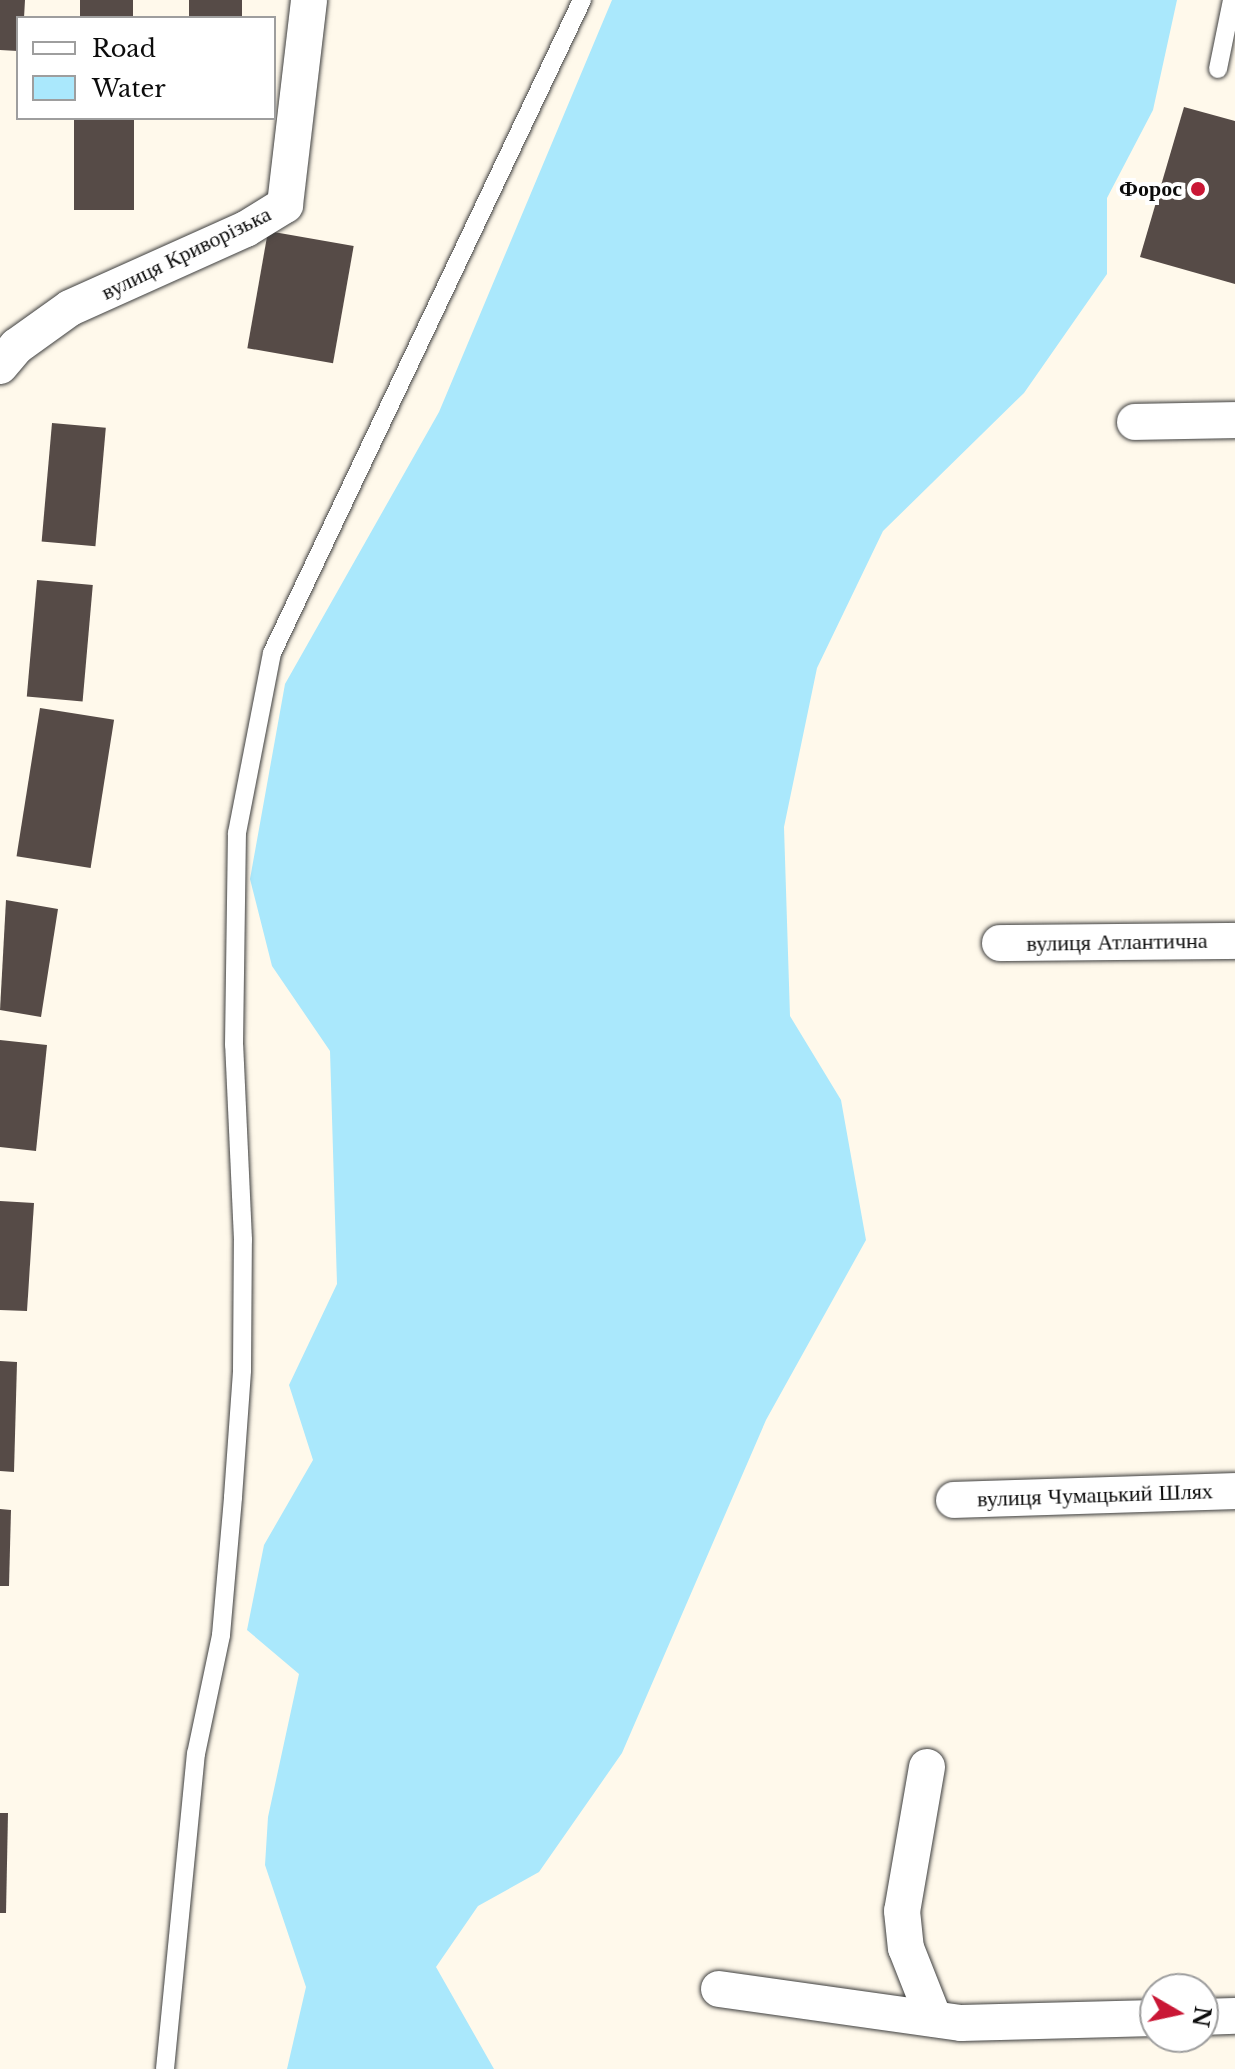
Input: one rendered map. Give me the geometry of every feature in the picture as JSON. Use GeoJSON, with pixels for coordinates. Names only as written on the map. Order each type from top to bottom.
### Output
{"type":"FeatureCollection","features":[{"type":"Feature","properties":{"kind":"street","name":"вулиця Криворізька"},"geometry":{"type":"LineString","coordinates":[[0,366],[17,346],[70,308],[246,229],[285,205],[309,0]]}},
{"type":"Feature","properties":{"kind":"street"},"geometry":{"type":"LineString","coordinates":[[1135,422],[1235,420]]}},
{"type":"Feature","properties":{"kind":"street","name":"вулиця Атлантична"},"geometry":{"type":"LineString","coordinates":[[1000,943],[1235,941]]}},
{"type":"Feature","properties":{"kind":"street","name":"вулиця Чумацький Шлях"},"geometry":{"type":"LineString","coordinates":[[954,1500],[1235,1491]]}},
{"type":"Feature","properties":{"kind":"street"},"geometry":{"type":"LineString","coordinates":[[927,1767],[902,1911],[906,1948],[934,2019]]}},
{"type":"Feature","properties":{"kind":"street"},"geometry":{"type":"LineString","coordinates":[[719,1989],[934,2019],[1139,2018]]}},
{"type":"Feature","properties":{"kind":"lane"},"geometry":{"type":"LineString","coordinates":[[165,2069],[196,1754],[221,1635],[233,1497],[242,1370],[243,1240],[234,1045],[237,833],[272,653],[582,0]]}},
{"type":"Feature","properties":{"kind":"lane"},"geometry":{"type":"LineString","coordinates":[[1218,69],[1232,0]]}},
{"type":"Feature","properties":{"kind":"water"},"geometry":{"type":"Polygon","coordinates":[[[612,0],[1177,0],[1153,110],[1107,198],[1107,274],[1024,393],[883,531],[817,668],[784,827],[790,1016],[841,1100],[866,1240],[766,1420],[622,1753],[539,1872],[478,1906],[436,1967],[494,2069],[287,2069],[306,1987],[265,1865],[268,1817],[299,1674],[247,1630],[264,1545],[313,1460],[289,1385],[337,1284],[330,1051],[272,966],[250,879],[285,684],[439,412],[612,0]]]}},
{"type":"Feature","properties":{"kind":"building"},"geometry":{"type":"Polygon","coordinates":[[[0,0],[25,0],[24,16],[16,16],[16,51],[0,50],[0,0]]]}},
{"type":"Feature","properties":{"kind":"building"},"geometry":{"type":"Polygon","coordinates":[[[80,0],[133,0],[133,16],[80,16],[80,0]]]}},
{"type":"Feature","properties":{"kind":"building"},"geometry":{"type":"Polygon","coordinates":[[[189,0],[242,0],[242,16],[189,16],[189,0]]]}},
{"type":"Feature","properties":{"kind":"building","name":"Форос"},"geometry":{"type":"Polygon","coordinates":[[[1184,107],[1235,121],[1235,284],[1140,257],[1184,107]]]}},
{"type":"Feature","properties":{"kind":"building"},"geometry":{"type":"Polygon","coordinates":[[[74,120],[134,120],[134,210],[74,210],[74,120]]]}},
{"type":"Feature","properties":{"kind":"building"},"geometry":{"type":"Polygon","coordinates":[[[268,231],[354,246],[333,363],[247,348],[268,231]]]}},
{"type":"Feature","properties":{"kind":"building"},"geometry":{"type":"Polygon","coordinates":[[[52,423],[106,428],[95,546],[42,542],[52,423]]]}},
{"type":"Feature","properties":{"kind":"building"},"geometry":{"type":"Polygon","coordinates":[[[37,580],[93,585],[83,701],[27,697],[37,580]]]}},
{"type":"Feature","properties":{"kind":"building"},"geometry":{"type":"Polygon","coordinates":[[[40,708],[114,720],[91,868],[17,856],[40,708]]]}},
{"type":"Feature","properties":{"kind":"building"},"geometry":{"type":"Polygon","coordinates":[[[6,900],[58,909],[41,1017],[0,1010],[6,900]]]}},
{"type":"Feature","properties":{"kind":"building"},"geometry":{"type":"Polygon","coordinates":[[[0,1040],[47,1045],[36,1151],[0,1147],[0,1040]]]}},
{"type":"Feature","properties":{"kind":"building"},"geometry":{"type":"Polygon","coordinates":[[[0,1201],[34,1203],[27,1311],[0,1310],[0,1201]]]}},
{"type":"Feature","properties":{"kind":"building"},"geometry":{"type":"Polygon","coordinates":[[[0,1361],[17,1362],[14,1472],[0,1471],[0,1361]]]}},
{"type":"Feature","properties":{"kind":"building"},"geometry":{"type":"Polygon","coordinates":[[[0,1509],[11,1510],[9,1586],[0,1586],[0,1509]]]}},
{"type":"Feature","properties":{"kind":"building"},"geometry":{"type":"Polygon","coordinates":[[[0,1813],[8,1813],[6,1913],[0,1913],[0,1813]]]}},
{"type":"Feature","properties":{"kind":"place","name":"Форос"},"geometry":{"type":"Point","coordinates":[1198,189]}}]}
